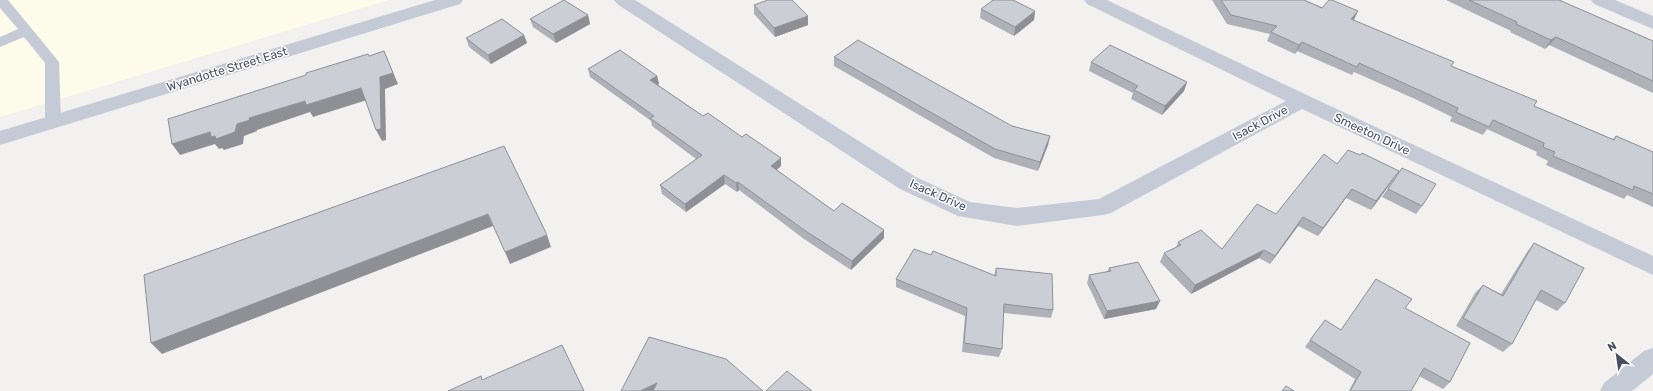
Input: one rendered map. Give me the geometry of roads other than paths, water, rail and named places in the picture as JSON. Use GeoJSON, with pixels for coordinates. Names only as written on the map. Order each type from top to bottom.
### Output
{"type":"FeatureCollection","features":[{"type":"Feature","properties":{"kind":"street","name":"Wyandotte Street East"},"geometry":{"type":"LineString","coordinates":[[0,138],[454,0]]}},
{"type":"Feature","properties":{"kind":"street","name":"Isack Drive"},"geometry":{"type":"LineString","coordinates":[[624,0],[908,183],[966,210],[1017,217],[1102,207],[1302,101]]}},
{"type":"Feature","properties":{"kind":"street","name":"Smeeton Drive"},"geometry":{"type":"LineString","coordinates":[[1092,0],[1302,101],[1653,266]]}},
{"type":"Feature","properties":{"kind":"street"},"geometry":{"type":"LineString","coordinates":[[1600,0],[1653,23]]}},
{"type":"Feature","properties":{"kind":"street"},"geometry":{"type":"LineString","coordinates":[[1613,391],[1653,359]]}},
{"type":"Feature","properties":{"kind":"lane"},"geometry":{"type":"LineString","coordinates":[[1,0],[52,62],[53,122]]}},
{"type":"Feature","properties":{"kind":"lane"},"geometry":{"type":"LineString","coordinates":[[0,42],[26,31]]}}]}
